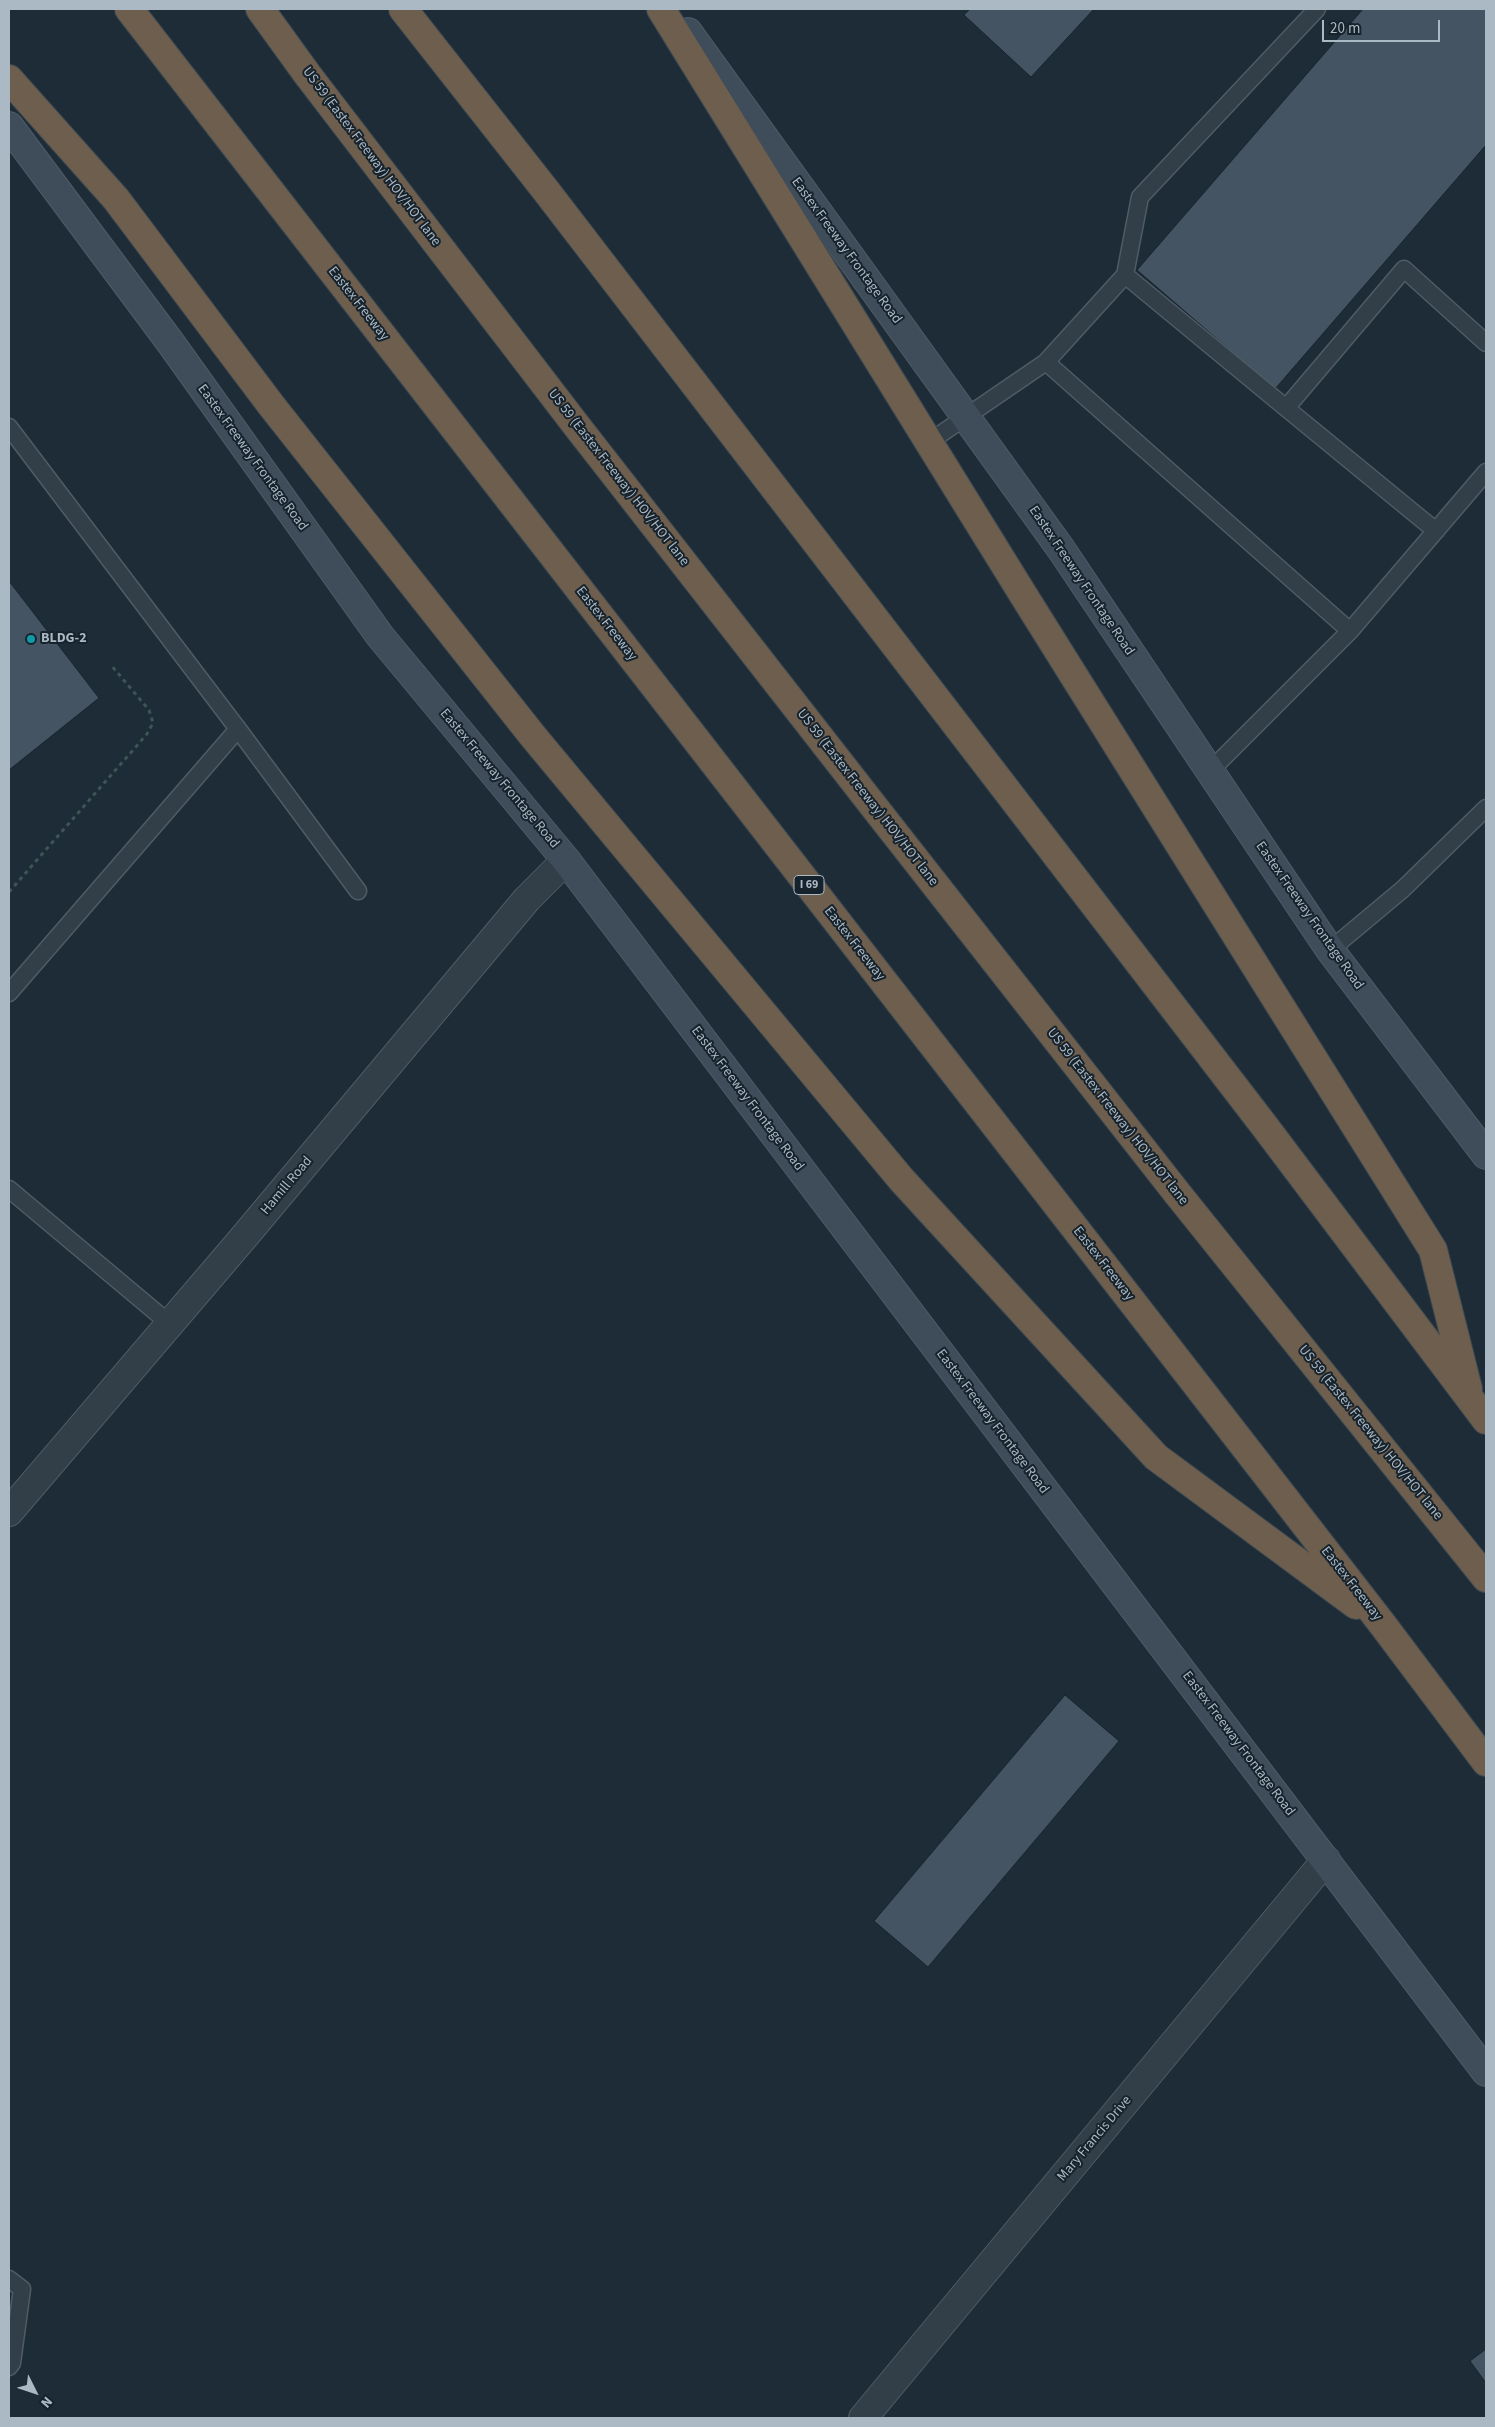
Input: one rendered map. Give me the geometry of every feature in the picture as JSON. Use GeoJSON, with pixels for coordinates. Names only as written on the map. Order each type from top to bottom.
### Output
{"type":"FeatureCollection","features":[{"type":"Feature","properties":{"kind":"highway","name":"Eastex Freeway"},"geometry":{"type":"LineString","coordinates":[[129,9],[1383,1625],[1486,1762]]}},
{"type":"Feature","properties":{"kind":"highway","name":"US 59 (Eastex Freeway) HOV/HOT lane"},"geometry":{"type":"LineString","coordinates":[[260,9],[307,74],[576,425],[869,800],[1177,1193],[1486,1578]]}},
{"type":"Feature","properties":{"kind":"highway"},"geometry":{"type":"LineString","coordinates":[[403,9],[547,192],[1266,1128],[1479,1410]]}},
{"type":"Feature","properties":{"kind":"highway"},"geometry":{"type":"LineString","coordinates":[[661,9],[1433,1250],[1479,1410]]}},
{"type":"Feature","properties":{"kind":"highway"},"geometry":{"type":"LineString","coordinates":[[9,79],[116,199],[277,413],[532,736],[901,1179],[1156,1457],[1383,1625]]}},
{"type":"Feature","properties":{"kind":"main road","name":"Eastex Freeway Frontage Road"},"geometry":{"type":"LineString","coordinates":[[671,9],[1061,549],[1330,950],[1486,1156]]}},
{"type":"Feature","properties":{"kind":"main road","name":"Eastex Freeway Frontage Road"},"geometry":{"type":"LineString","coordinates":[[9,126],[164,334],[380,636],[566,860],[1486,2072]]}},
{"type":"Feature","properties":{"kind":"street","name":"Hamill Road"},"geometry":{"type":"LineString","coordinates":[[9,1512],[170,1324],[527,899],[566,860]]}},
{"type":"Feature","properties":{"kind":"street","name":"Mary Francis Drive"},"geometry":{"type":"LineString","coordinates":[[863,2418],[1326,1860]]}},
{"type":"Feature","properties":{"kind":"lane"},"geometry":{"type":"LineString","coordinates":[[929,442],[1046,362],[1125,275],[1140,198],[1317,9]]}},
{"type":"Feature","properties":{"kind":"lane"},"geometry":{"type":"LineString","coordinates":[[1286,408],[1404,269],[1486,343]]}},
{"type":"Feature","properties":{"kind":"lane"},"geometry":{"type":"LineString","coordinates":[[1125,275],[1436,531]]}},
{"type":"Feature","properties":{"kind":"lane"},"geometry":{"type":"LineString","coordinates":[[1046,362],[1350,631]]}},
{"type":"Feature","properties":{"kind":"lane"},"geometry":{"type":"LineString","coordinates":[[9,427],[358,891]]}},
{"type":"Feature","properties":{"kind":"lane"},"geometry":{"type":"LineString","coordinates":[[1210,771],[1350,631],[1486,472]]}},
{"type":"Feature","properties":{"kind":"lane"},"geometry":{"type":"LineString","coordinates":[[9,993],[238,729]]}},
{"type":"Feature","properties":{"kind":"lane"},"geometry":{"type":"LineString","coordinates":[[1330,950],[1403,889],[1486,808]]}},
{"type":"Feature","properties":{"kind":"lane"},"geometry":{"type":"LineString","coordinates":[[9,1189],[170,1324]]}},
{"type":"Feature","properties":{"kind":"lane"},"geometry":{"type":"LineString","coordinates":[[9,2279],[22,2289],[12,2363],[9,2367]]}},
{"type":"Feature","properties":{"kind":"path"},"geometry":{"type":"LineString","coordinates":[[9,892],[147,734],[153,724],[149,710],[111,665]]}},
{"type":"Feature","properties":{"kind":"building"},"geometry":{"type":"Polygon","coordinates":[[[970,9],[1094,9],[1031,77],[964,15],[970,9]]]}},
{"type":"Feature","properties":{"kind":"building"},"geometry":{"type":"Polygon","coordinates":[[[1363,9],[1486,9],[1486,145],[1275,389],[1137,270],[1363,9]]]}},
{"type":"Feature","properties":{"kind":"building","name":"BLDG-2"},"geometry":{"type":"Polygon","coordinates":[[[9,581],[99,698],[9,770],[9,581]]]}},
{"type":"Feature","properties":{"kind":"building"},"geometry":{"type":"Polygon","coordinates":[[[1065,1695],[1119,1741],[928,1967],[874,1921],[1065,1695]]]}},
{"type":"Feature","properties":{"kind":"building"},"geometry":{"type":"Polygon","coordinates":[[[1486,2349],[1486,2383],[1470,2361],[1486,2349]]]}},
{"type":"Feature","properties":{"kind":"place","name":"BLDG-2"},"geometry":{"type":"Point","coordinates":[31,639]}}]}
